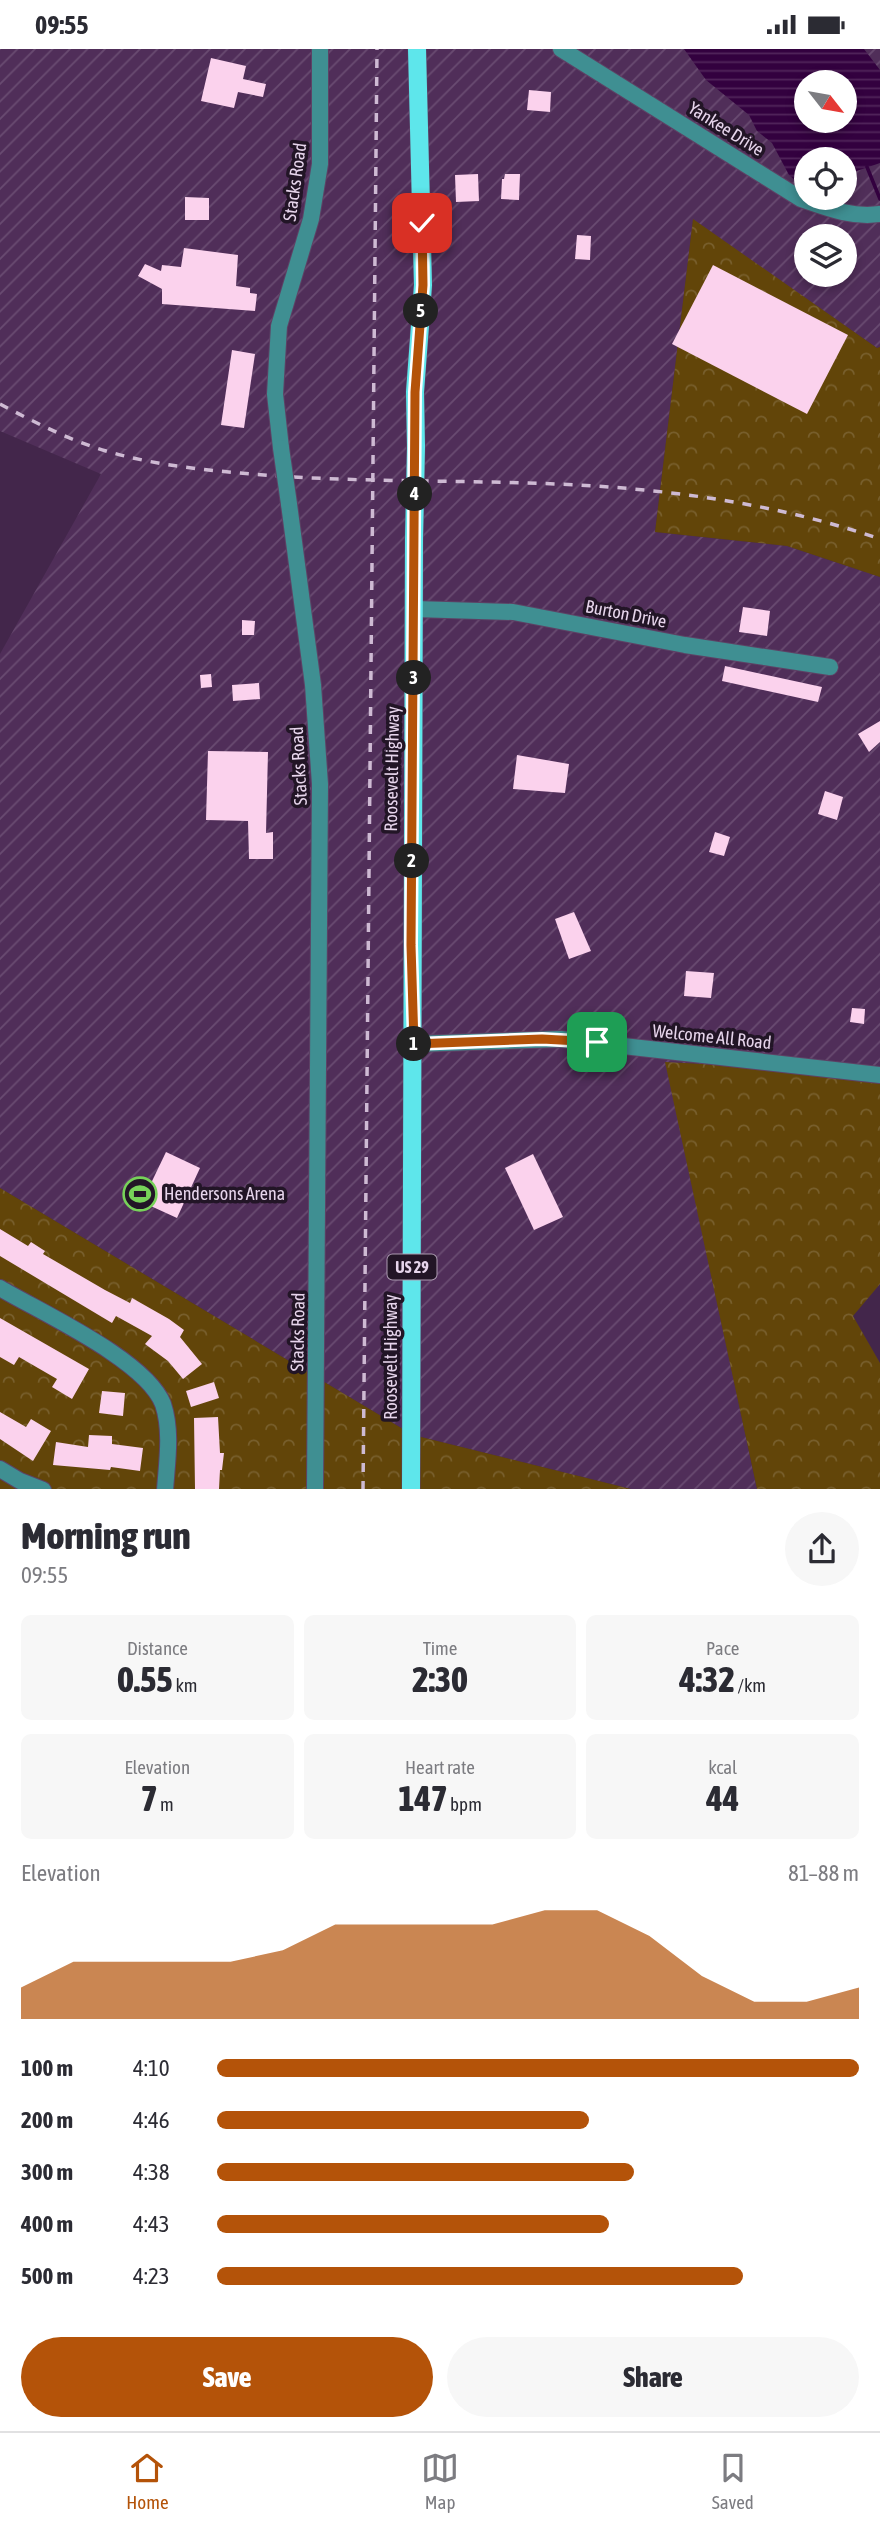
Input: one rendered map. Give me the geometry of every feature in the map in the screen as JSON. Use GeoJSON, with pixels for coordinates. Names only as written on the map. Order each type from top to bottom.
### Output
{"type":"FeatureCollection","features":[{"type":"Feature","properties":{"kind":"main road","name":"Roosevelt Highway"},"geometry":{"type":"LineString","coordinates":[[411,1489],[415,392],[423,285],[417,49]]}},
{"type":"Feature","properties":{"kind":"street","name":"Stacks Road"},"geometry":{"type":"LineString","coordinates":[[315,1489],[320,785],[313,685],[275,394],[279,327],[311,219],[320,165],[320,49]]}},
{"type":"Feature","properties":{"kind":"street","name":"Yankee Drive"},"geometry":{"type":"LineString","coordinates":[[561,49],[801,199],[837,212],[870,216],[880,214]]}},
{"type":"Feature","properties":{"kind":"street","name":"Burton Drive"},"geometry":{"type":"LineString","coordinates":[[415,609],[513,612],[685,645],[830,667]]}},
{"type":"Feature","properties":{"kind":"street","name":"Welcome All Road"},"geometry":{"type":"LineString","coordinates":[[414,1044],[561,1039],[880,1075]]}},
{"type":"Feature","properties":{"kind":"street"},"geometry":{"type":"LineString","coordinates":[[0,1287],[118,1356],[133,1366],[157,1391],[167,1423],[165,1489]]}},
{"type":"Feature","properties":{"kind":"street"},"geometry":{"type":"LineString","coordinates":[[0,1469],[20,1481],[43,1489]]}},
{"type":"Feature","properties":{"kind":"shaded area"},"geometry":{"type":"Polygon","coordinates":[[[0,49],[880,49],[880,347],[877,348],[693,220],[655,532],[787,546],[880,577],[880,1077],[856,1072],[666,1063],[757,1489],[631,1489],[413,1435],[0,1188],[0,654],[101,474],[0,431],[0,49]]]}},
{"type":"Feature","properties":{"kind":"shaded area"},"geometry":{"type":"Polygon","coordinates":[[[684,49],[864,49],[880,70],[880,163],[857,171],[857,147],[794,147],[794,179],[772,143],[757,131],[749,115],[706,80],[684,49]]]}},
{"type":"Feature","properties":{"kind":"green space"},"geometry":{"type":"Polygon","coordinates":[[[693,219],[877,348],[880,347],[880,577],[787,546],[655,532],[693,219]]]}},
{"type":"Feature","properties":{"kind":"green space"},"geometry":{"type":"Polygon","coordinates":[[[665,1062],[856,1072],[880,1077],[880,1284],[853,1316],[880,1363],[880,1489],[757,1489],[665,1062]]]}},
{"type":"Feature","properties":{"kind":"green space"},"geometry":{"type":"Polygon","coordinates":[[[0,1188],[413,1435],[631,1489],[0,1489],[0,1188]]]}},
{"type":"Feature","properties":{"kind":"building"},"geometry":{"type":"Polygon","coordinates":[[[211,58],[246,66],[243,79],[266,84],[263,97],[238,92],[234,108],[201,101],[211,58]]]}},
{"type":"Feature","properties":{"kind":"building"},"geometry":{"type":"Polygon","coordinates":[[[529,90],[551,92],[550,112],[527,110],[529,90]]]}},
{"type":"Feature","properties":{"kind":"building"},"geometry":{"type":"Polygon","coordinates":[[[478,174],[479,201],[456,202],[455,175],[478,174]]]}},
{"type":"Feature","properties":{"kind":"building"},"geometry":{"type":"Polygon","coordinates":[[[505,174],[520,174],[519,200],[501,199],[502,179],[505,174]]]}},
{"type":"Feature","properties":{"kind":"building"},"geometry":{"type":"Polygon","coordinates":[[[185,197],[209,198],[209,220],[185,220],[185,197]]]}},
{"type":"Feature","properties":{"kind":"building"},"geometry":{"type":"Polygon","coordinates":[[[577,235],[591,236],[590,260],[575,259],[577,235]]]}},
{"type":"Feature","properties":{"kind":"building"},"geometry":{"type":"Polygon","coordinates":[[[184,248],[238,255],[236,286],[250,288],[250,293],[257,294],[255,311],[162,304],[162,289],[138,276],[145,264],[161,271],[162,265],[181,267],[184,248]]]}},
{"type":"Feature","properties":{"kind":"building"},"geometry":{"type":"Polygon","coordinates":[[[713,265],[848,335],[807,414],[672,344],[713,265]]]}},
{"type":"Feature","properties":{"kind":"building"},"geometry":{"type":"Polygon","coordinates":[[[232,350],[255,354],[244,428],[221,425],[232,350]]]}},
{"type":"Feature","properties":{"kind":"building"},"geometry":{"type":"Polygon","coordinates":[[[743,607],[770,611],[767,636],[739,632],[743,607]]]}},
{"type":"Feature","properties":{"kind":"building"},"geometry":{"type":"Polygon","coordinates":[[[242,620],[255,621],[254,635],[242,635],[242,620]]]}},
{"type":"Feature","properties":{"kind":"building"},"geometry":{"type":"Polygon","coordinates":[[[725,666],[822,687],[818,702],[722,681],[725,666]]]}},
{"type":"Feature","properties":{"kind":"building"},"geometry":{"type":"Polygon","coordinates":[[[211,674],[212,687],[201,688],[200,675],[211,674]]]}},
{"type":"Feature","properties":{"kind":"building"},"geometry":{"type":"Polygon","coordinates":[[[259,683],[260,699],[233,701],[232,685],[259,683]]]}},
{"type":"Feature","properties":{"kind":"building"},"geometry":{"type":"Polygon","coordinates":[[[880,721],[880,742],[869,752],[858,734],[880,721]]]}},
{"type":"Feature","properties":{"kind":"building"},"geometry":{"type":"Polygon","coordinates":[[[208,751],[268,752],[266,833],[273,832],[273,859],[249,859],[248,821],[206,820],[208,751]]]}},
{"type":"Feature","properties":{"kind":"building"},"geometry":{"type":"Polygon","coordinates":[[[517,755],[569,764],[565,793],[513,789],[517,755]]]}},
{"type":"Feature","properties":{"kind":"building"},"geometry":{"type":"Polygon","coordinates":[[[825,791],[843,797],[837,820],[818,814],[825,791]]]}},
{"type":"Feature","properties":{"kind":"building"},"geometry":{"type":"Polygon","coordinates":[[[715,832],[730,837],[724,856],[709,852],[715,832]]]}},
{"type":"Feature","properties":{"kind":"building"},"geometry":{"type":"Polygon","coordinates":[[[574,912],[591,951],[569,959],[555,919],[574,912]]]}},
{"type":"Feature","properties":{"kind":"building"},"geometry":{"type":"Polygon","coordinates":[[[686,971],[714,973],[711,998],[684,996],[686,971]]]}},
{"type":"Feature","properties":{"kind":"building"},"geometry":{"type":"Polygon","coordinates":[[[852,1008],[865,1009],[864,1024],[850,1022],[852,1008]]]}},
{"type":"Feature","properties":{"kind":"building"},"geometry":{"type":"Polygon","coordinates":[[[166,1152],[200,1168],[177,1218],[142,1202],[166,1152]]]}},
{"type":"Feature","properties":{"kind":"building"},"geometry":{"type":"Polygon","coordinates":[[[533,1154],[563,1217],[534,1230],[505,1168],[533,1154]]]}},
{"type":"Feature","properties":{"kind":"building"},"geometry":{"type":"Polygon","coordinates":[[[0,1229],[28,1246],[31,1242],[45,1251],[43,1254],[105,1290],[130,1303],[132,1298],[169,1319],[184,1330],[180,1337],[202,1364],[183,1379],[168,1361],[145,1344],[152,1336],[116,1316],[112,1323],[0,1256],[0,1229]]]}},
{"type":"Feature","properties":{"kind":"building"},"geometry":{"type":"Polygon","coordinates":[[[0,1318],[89,1369],[72,1399],[52,1387],[57,1379],[19,1357],[14,1365],[0,1357],[0,1318]]]}},
{"type":"Feature","properties":{"kind":"building"},"geometry":{"type":"Polygon","coordinates":[[[214,1382],[219,1398],[191,1407],[186,1391],[214,1382]]]}},
{"type":"Feature","properties":{"kind":"building"},"geometry":{"type":"Polygon","coordinates":[[[102,1391],[125,1393],[123,1416],[99,1413],[102,1391]]]}},
{"type":"Feature","properties":{"kind":"building"},"geometry":{"type":"Polygon","coordinates":[[[0,1412],[26,1427],[31,1419],[51,1431],[33,1461],[0,1439],[0,1412]]]}},
{"type":"Feature","properties":{"kind":"building"},"geometry":{"type":"Polygon","coordinates":[[[218,1417],[220,1453],[224,1453],[219,1489],[195,1489],[194,1418],[218,1417]]]}},
{"type":"Feature","properties":{"kind":"building"},"geometry":{"type":"Polygon","coordinates":[[[89,1435],[112,1436],[112,1444],[143,1448],[140,1471],[53,1465],[56,1442],[88,1447],[89,1435]]]}},
{"type":"Feature","properties":{"kind":"waterway"},"geometry":{"type":"LineString","coordinates":[[867,167],[880,199]]}},
{"type":"Feature","properties":{"kind":"railway"},"geometry":{"type":"LineString","coordinates":[[363,1489],[377,49]]}},
{"type":"Feature","properties":{"kind":"railway"},"geometry":{"type":"LineString","coordinates":[[0,404],[92,447],[179,466],[286,477],[572,485],[661,492],[706,497],[794,514],[880,539]]}},
{"type":"Feature","properties":{"kind":"place","name":"Hendersons Arena"},"geometry":{"type":"Point","coordinates":[140,1194]}},
{"type":"Feature","properties":{"kind":"route"},"geometry":{"type":"LineString","coordinates":[[422,223],[423,285],[415,392],[411,945],[414,1044],[542,1039],[597,1042]]}}]}
